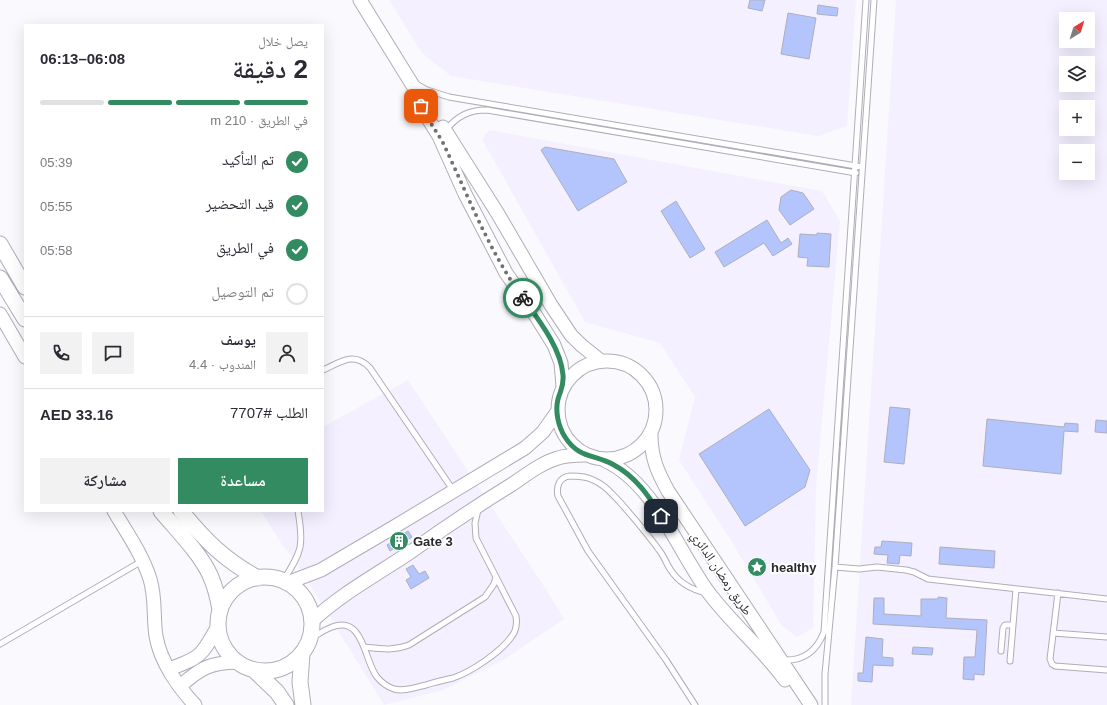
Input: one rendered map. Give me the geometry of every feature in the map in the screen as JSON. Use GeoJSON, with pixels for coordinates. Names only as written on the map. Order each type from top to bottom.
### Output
{"type":"FeatureCollection","features":[{"type":"Feature","properties":{"kind":"main road"},"geometry":{"type":"LineString","coordinates":[[0,244],[24,285]]}},
{"type":"Feature","properties":{"kind":"main road"},"geometry":{"type":"LineString","coordinates":[[0,278],[24,317]]}},
{"type":"Feature","properties":{"kind":"main road"},"geometry":{"type":"LineString","coordinates":[[162,512],[202,561],[210,574],[220,610]]}},
{"type":"Feature","properties":{"kind":"main road"},"geometry":{"type":"LineString","coordinates":[[182,512],[202,537],[239,568],[258,578]]}},
{"type":"Feature","properties":{"kind":"main road"},"geometry":{"type":"LineString","coordinates":[[254,670],[267,671],[280,669],[292,663],[302,654],[310,639],[312,622],[310,610],[305,599],[297,590],[285,582],[270,578],[258,578],[242,584],[228,595],[220,610],[218,626],[221,640],[227,652],[237,662],[254,670],[277,692],[286,705]]}},
{"type":"Feature","properties":{"kind":"main road"},"geometry":{"type":"LineString","coordinates":[[302,654],[300,682],[303,705]]}},
{"type":"Feature","properties":{"kind":"street"},"geometry":{"type":"LineString","coordinates":[[360,0],[412,84],[429,105],[446,131],[498,214],[551,305],[571,335],[601,361]]}},
{"type":"Feature","properties":{"kind":"street"},"geometry":{"type":"LineString","coordinates":[[412,84],[424,112],[439,136],[492,248],[506,273],[554,345],[561,363],[563,386]]}},
{"type":"Feature","properties":{"kind":"street"},"geometry":{"type":"LineString","coordinates":[[0,314],[24,355]]}},
{"type":"Feature","properties":{"kind":"street"},"geometry":{"type":"LineString","coordinates":[[312,622],[324,610],[357,586],[383,577],[414,559],[449,533],[460,517],[548,462],[569,455],[585,455],[604,460],[618,459],[631,454],[642,445],[651,434],[656,419],[656,404],[651,389],[643,376],[631,367],[616,362],[601,361],[586,365],[573,374],[563,386],[558,399],[557,412],[559,425],[565,438],[574,448],[585,455]]}},
{"type":"Feature","properties":{"kind":"street"},"geometry":{"type":"LineString","coordinates":[[285,582],[321,570],[342,557],[378,546],[429,515],[450,493],[525,448],[543,432],[557,412]]}},
{"type":"Feature","properties":{"kind":"street","name":"طريق رمضان الدائري"},"geometry":{"type":"LineString","coordinates":[[651,434],[653,458],[658,474],[668,491],[811,705]]}},
{"type":"Feature","properties":{"kind":"street","name":"طريق رمضان الدائري"},"geometry":{"type":"LineString","coordinates":[[604,460],[615,465],[627,474],[640,486],[653,502],[693,569],[710,594],[774,667],[802,705]]}},
{"type":"Feature","properties":{"kind":"street"},"geometry":{"type":"LineString","coordinates":[[115,512],[143,560],[150,579],[154,599],[156,636],[161,653],[180,686],[195,705]]}},
{"type":"Feature","properties":{"kind":"street"},"geometry":{"type":"LineString","coordinates":[[169,669],[192,661],[201,655],[218,626]]}},
{"type":"Feature","properties":{"kind":"street"},"geometry":{"type":"LineString","coordinates":[[180,686],[206,666],[226,662],[237,662]]}},
{"type":"Feature","properties":{"kind":"lane"},"geometry":{"type":"LineString","coordinates":[[781,660],[795,660],[808,655],[818,645],[824,632],[866,0]]}},
{"type":"Feature","properties":{"kind":"lane"},"geometry":{"type":"LineString","coordinates":[[824,705],[825,674],[835,567],[874,0]]}},
{"type":"Feature","properties":{"kind":"lane"},"geometry":{"type":"LineString","coordinates":[[412,84],[449,97],[862,167]]}},
{"type":"Feature","properties":{"kind":"lane"},"geometry":{"type":"LineString","coordinates":[[446,131],[451,123],[468,112],[487,110],[862,174]]}},
{"type":"Feature","properties":{"kind":"lane"},"geometry":{"type":"LineString","coordinates":[[324,370],[351,358],[365,362],[450,493]]}},
{"type":"Feature","properties":{"kind":"lane"},"geometry":{"type":"LineString","coordinates":[[695,705],[666,660],[582,542],[558,496],[558,484],[562,479],[568,476],[581,476],[604,486],[646,531],[661,552],[669,569],[675,576],[692,589],[710,594]]}},
{"type":"Feature","properties":{"kind":"lane"},"geometry":{"type":"LineString","coordinates":[[310,639],[332,627],[340,626],[354,630],[359,635],[376,676],[384,684],[393,689],[404,690],[454,677],[476,667],[494,654],[513,636],[517,624],[516,616],[476,538],[475,523],[479,505]]}},
{"type":"Feature","properties":{"kind":"lane"},"geometry":{"type":"LineString","coordinates":[[285,582],[298,555],[301,545],[302,535],[298,512]]}},
{"type":"Feature","properties":{"kind":"lane"},"geometry":{"type":"LineString","coordinates":[[0,644],[143,560]]}},
{"type":"Feature","properties":{"kind":"lane"},"geometry":{"type":"LineString","coordinates":[[835,567],[860,569],[877,566],[910,571],[928,580],[1107,599]]}},
{"type":"Feature","properties":{"kind":"lane"},"geometry":{"type":"LineString","coordinates":[[364,647],[388,650],[398,649],[409,645],[485,596],[494,584],[496,577]]}},
{"type":"Feature","properties":{"kind":"lane"},"geometry":{"type":"LineString","coordinates":[[1010,661],[1016,589]]}},
{"type":"Feature","properties":{"kind":"lane"},"geometry":{"type":"LineString","coordinates":[[1058,593],[1050,659],[1053,666],[1107,670]]}},
{"type":"Feature","properties":{"kind":"lane"},"geometry":{"type":"LineString","coordinates":[[1001,651],[1003,628],[1005,625],[1013,625]]}},
{"type":"Feature","properties":{"kind":"lane"},"geometry":{"type":"LineString","coordinates":[[1053,633],[1107,637]]}},
{"type":"Feature","properties":{"kind":"shaded area"},"geometry":{"type":"Polygon","coordinates":[[[389,0],[856,0],[847,126],[818,136],[451,76],[422,53],[389,0]]]}},
{"type":"Feature","properties":{"kind":"shaded area"},"geometry":{"type":"Polygon","coordinates":[[[896,0],[1107,0],[1107,705],[851,705],[896,0]]]}},
{"type":"Feature","properties":{"kind":"shaded area"},"geometry":{"type":"Polygon","coordinates":[[[489,130],[822,191],[840,221],[816,487],[813,628],[797,637],[782,626],[732,542],[679,460],[695,397],[660,343],[585,322],[482,139],[489,130]]]}},
{"type":"Feature","properties":{"kind":"shaded area"},"geometry":{"type":"Polygon","coordinates":[[[408,380],[564,619],[503,660],[443,690],[384,705],[294,559],[283,546],[262,512],[324,512],[324,426],[408,380]]]}},
{"type":"Feature","properties":{"kind":"building"},"geometry":{"type":"Polygon","coordinates":[[[750,0],[765,0],[762,11],[748,8],[750,0]]]}},
{"type":"Feature","properties":{"kind":"building"},"geometry":{"type":"Polygon","coordinates":[[[818,5],[838,8],[837,16],[817,14],[818,5]]]}},
{"type":"Feature","properties":{"kind":"building"},"geometry":{"type":"Polygon","coordinates":[[[788,13],[816,18],[809,59],[781,54],[788,13]]]}},
{"type":"Feature","properties":{"kind":"building"},"geometry":{"type":"Polygon","coordinates":[[[545,147],[614,159],[627,182],[578,211],[541,150],[545,147]]]}},
{"type":"Feature","properties":{"kind":"building"},"geometry":{"type":"Polygon","coordinates":[[[791,190],[803,193],[814,209],[790,225],[779,210],[781,197],[791,190]]]}},
{"type":"Feature","properties":{"kind":"building"},"geometry":{"type":"Polygon","coordinates":[[[676,201],[705,249],[690,258],[661,211],[676,201]]]}},
{"type":"Feature","properties":{"kind":"building"},"geometry":{"type":"Polygon","coordinates":[[[767,220],[781,243],[788,238],[792,244],[773,256],[764,243],[724,267],[715,252],[767,220]]]}},
{"type":"Feature","properties":{"kind":"building"},"geometry":{"type":"Polygon","coordinates":[[[817,233],[831,234],[829,267],[807,266],[808,258],[798,257],[800,234],[817,235],[817,233]]]}},
{"type":"Feature","properties":{"kind":"building"},"geometry":{"type":"Polygon","coordinates":[[[890,407],[910,409],[904,464],[884,462],[890,407]]]}},
{"type":"Feature","properties":{"kind":"building"},"geometry":{"type":"Polygon","coordinates":[[[769,409],[810,470],[805,487],[745,526],[699,454],[769,409]]]}},
{"type":"Feature","properties":{"kind":"building"},"geometry":{"type":"Polygon","coordinates":[[[987,419],[1064,427],[1065,423],[1078,424],[1078,432],[1064,431],[1061,474],[983,466],[987,419]]]}},
{"type":"Feature","properties":{"kind":"building"},"geometry":{"type":"Polygon","coordinates":[[[1096,420],[1107,421],[1107,433],[1095,432],[1096,420]]]}},
{"type":"Feature","properties":{"kind":"building","name":"Gate 3"},"geometry":{"type":"Polygon","coordinates":[[[408,531],[412,537],[390,551],[387,545],[408,531]]]}},
{"type":"Feature","properties":{"kind":"building"},"geometry":{"type":"Polygon","coordinates":[[[882,541],[912,543],[911,556],[900,555],[899,564],[887,563],[888,555],[874,554],[875,547],[881,547],[882,541]]]}},
{"type":"Feature","properties":{"kind":"building"},"geometry":{"type":"Polygon","coordinates":[[[940,547],[995,551],[994,568],[939,564],[940,547]]]}},
{"type":"Feature","properties":{"kind":"building"},"geometry":{"type":"Polygon","coordinates":[[[413,565],[419,574],[425,571],[429,578],[411,589],[406,580],[411,577],[406,569],[413,565]]]}},
{"type":"Feature","properties":{"kind":"building"},"geometry":{"type":"Polygon","coordinates":[[[938,597],[947,598],[946,618],[987,620],[984,675],[974,674],[974,680],[963,679],[964,657],[975,657],[977,630],[873,624],[874,598],[884,598],[884,614],[921,616],[921,599],[938,599],[938,597]]]}},
{"type":"Feature","properties":{"kind":"building"},"geometry":{"type":"Polygon","coordinates":[[[866,637],[883,639],[882,657],[893,658],[893,666],[873,665],[872,682],[858,681],[858,673],[863,673],[866,637]]]}},
{"type":"Feature","properties":{"kind":"building"},"geometry":{"type":"Polygon","coordinates":[[[913,647],[933,648],[932,655],[912,654],[913,647]]]}},
{"type":"Feature","properties":{"kind":"way so far"},"geometry":{"type":"LineString","coordinates":[[421,106],[436,130],[492,248],[506,273],[523,298]]}},
{"type":"Feature","properties":{"kind":"place","name":"Gate 3"},"geometry":{"type":"Point","coordinates":[399,541]}},
{"type":"Feature","properties":{"kind":"place","name":"healthy"},"geometry":{"type":"Point","coordinates":[757,567]}},
{"type":"Feature","properties":{"kind":"route"},"geometry":{"type":"LineString","coordinates":[[523,298],[554,345],[561,363],[563,386],[558,399],[557,412],[559,425],[565,438],[574,448],[585,455],[604,460],[615,465],[627,474],[640,486],[653,502],[661,516]]}}]}
